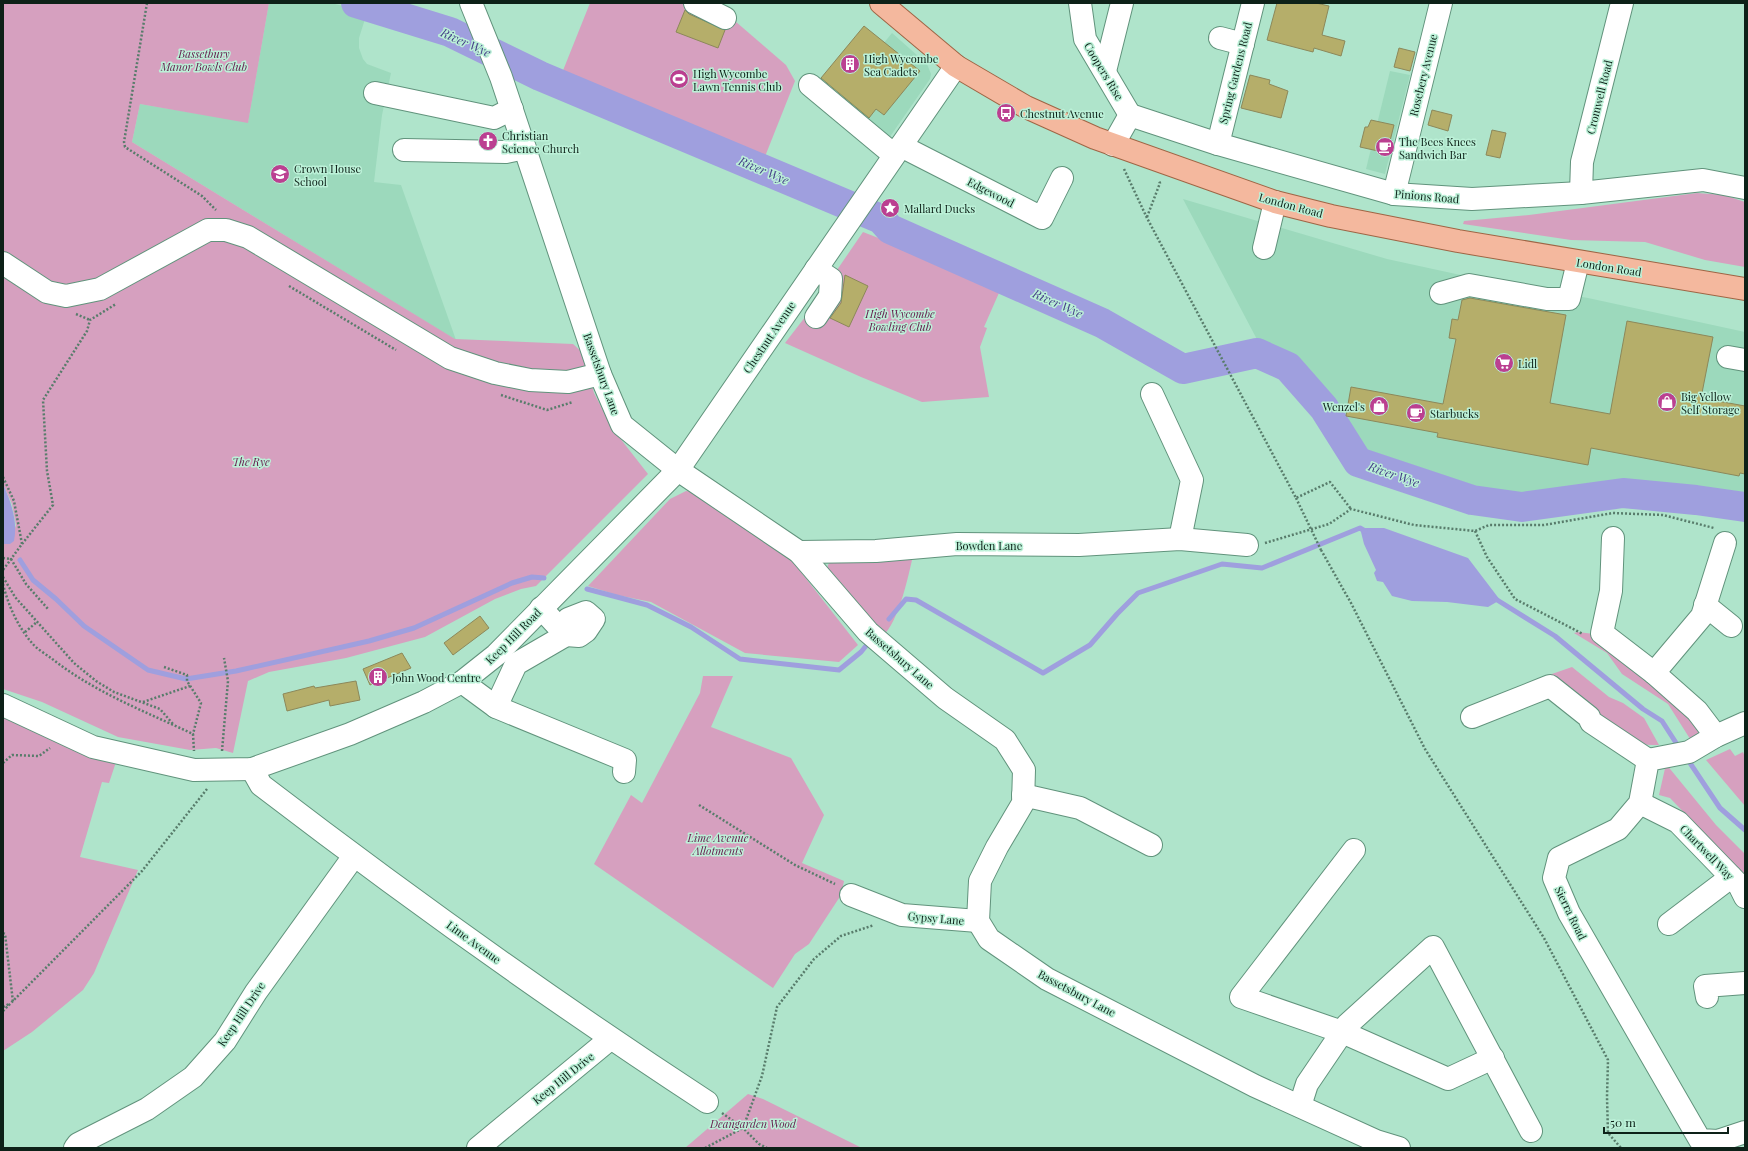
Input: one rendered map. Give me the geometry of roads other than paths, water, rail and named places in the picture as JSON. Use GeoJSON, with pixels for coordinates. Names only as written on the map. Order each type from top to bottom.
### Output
{"type":"FeatureCollection","features":[{"type":"Feature","properties":{"kind":"main road","name":"London Road"},"geometry":{"type":"LineString","coordinates":[[881,3],[956,66],[1026,107],[1113,145],[1275,202],[1331,216],[1458,241],[1745,289]]}},
{"type":"Feature","properties":{"kind":"street","name":"Bassetsbury Lane"},"geometry":{"type":"LineString","coordinates":[[471,3],[512,109],[600,374],[622,425],[678,470],[799,552],[868,632],[945,698],[1005,740],[1024,770],[1023,803],[997,847],[980,881],[978,921],[989,939],[1047,979],[1255,1086],[1376,1140],[1399,1148]]}},
{"type":"Feature","properties":{"kind":"street"},"geometry":{"type":"LineString","coordinates":[[695,3],[725,18]]}},
{"type":"Feature","properties":{"kind":"street","name":"Coopers Rise"},"geometry":{"type":"LineString","coordinates":[[1080,3],[1085,39],[1130,115]]}},
{"type":"Feature","properties":{"kind":"street"},"geometry":{"type":"LineString","coordinates":[[1105,71],[1122,3]]}},
{"type":"Feature","properties":{"kind":"street","name":"Spring Gardens Road"},"geometry":{"type":"LineString","coordinates":[[1218,144],[1253,3]]}},
{"type":"Feature","properties":{"kind":"street","name":"Rosebery Avenue"},"geometry":{"type":"LineString","coordinates":[[1394,194],[1441,3]]}},
{"type":"Feature","properties":{"kind":"street","name":"Cromwell Road"},"geometry":{"type":"LineString","coordinates":[[1581,192],[1582,162],[1622,3]]}},
{"type":"Feature","properties":{"kind":"street"},"geometry":{"type":"LineString","coordinates":[[1220,38],[1243,44]]}},
{"type":"Feature","properties":{"kind":"street","name":"Chestnut Avenue"},"geometry":{"type":"LineString","coordinates":[[678,470],[956,66]]}},
{"type":"Feature","properties":{"kind":"street"},"geometry":{"type":"LineString","coordinates":[[810,85],[897,151]]}},
{"type":"Feature","properties":{"kind":"street"},"geometry":{"type":"LineString","coordinates":[[375,94],[494,118],[512,109]]}},
{"type":"Feature","properties":{"kind":"street"},"geometry":{"type":"LineString","coordinates":[[1113,145],[1130,115]]}},
{"type":"Feature","properties":{"kind":"street","name":"Pinions Road"},"geometry":{"type":"LineString","coordinates":[[1130,115],[1218,144],[1394,194],[1472,199],[1581,192],[1703,180],[1745,188]]}},
{"type":"Feature","properties":{"kind":"street"},"geometry":{"type":"LineString","coordinates":[[404,150],[506,152],[525,148]]}},
{"type":"Feature","properties":{"kind":"street","name":"Edgewood"},"geometry":{"type":"LineString","coordinates":[[897,151],[1042,218],[1062,178]]}},
{"type":"Feature","properties":{"kind":"street"},"geometry":{"type":"LineString","coordinates":[[1264,248],[1275,202]]}},
{"type":"Feature","properties":{"kind":"street"},"geometry":{"type":"LineString","coordinates":[[3,263],[47,292],[66,296],[100,289],[208,230],[226,230],[248,237],[450,358],[495,373],[530,380],[568,382],[600,374]]}},
{"type":"Feature","properties":{"kind":"street"},"geometry":{"type":"LineString","coordinates":[[1441,293],[1469,285],[1547,299],[1569,299],[1578,262]]}},
{"type":"Feature","properties":{"kind":"street"},"geometry":{"type":"LineString","coordinates":[[816,269],[831,279],[830,296],[816,317]]}},
{"type":"Feature","properties":{"kind":"street"},"geometry":{"type":"LineString","coordinates":[[1152,394],[1192,480],[1180,539]]}},
{"type":"Feature","properties":{"kind":"street","name":"Keep Hill Road"},"geometry":{"type":"LineString","coordinates":[[3,705],[93,747],[194,770],[252,769],[350,734],[424,702],[462,682],[496,655],[678,470]]}},
{"type":"Feature","properties":{"kind":"street"},"geometry":{"type":"LineString","coordinates":[[1654,673],[1702,616],[1722,537]]}},
{"type":"Feature","properties":{"kind":"street"},"geometry":{"type":"LineString","coordinates":[[1613,538],[1611,591],[1602,633],[1654,673],[1697,711],[1716,736]]}},
{"type":"Feature","properties":{"kind":"street","name":"Bowden Lane"},"geometry":{"type":"LineString","coordinates":[[799,552],[876,551],[957,544],[1079,546],[1180,539],[1247,546]]}},
{"type":"Feature","properties":{"kind":"street"},"geometry":{"type":"LineString","coordinates":[[1705,606],[1731,626]]}},
{"type":"Feature","properties":{"kind":"street"},"geometry":{"type":"LineString","coordinates":[[496,707],[516,664],[563,632],[541,608]]}},
{"type":"Feature","properties":{"kind":"street"},"geometry":{"type":"LineString","coordinates":[[462,682],[496,707],[625,760],[624,772]]}},
{"type":"Feature","properties":{"kind":"street"},"geometry":{"type":"LineString","coordinates":[[1472,717],[1545,682],[1589,717],[1592,722],[1655,758],[1689,752],[1716,736],[1745,723]]}},
{"type":"Feature","properties":{"kind":"street","name":"Sierra Road"},"geometry":{"type":"LineString","coordinates":[[1655,758],[1640,803],[1618,829],[1560,858],[1554,878],[1568,913],[1700,1140],[1718,1141],[1745,1132]]}},
{"type":"Feature","properties":{"kind":"street","name":"Lime Avenue"},"geometry":{"type":"LineString","coordinates":[[252,769],[260,785],[354,856],[610,1039],[707,1102]]}},
{"type":"Feature","properties":{"kind":"street"},"geometry":{"type":"LineString","coordinates":[[1023,795],[1080,808],[1151,845]]}},
{"type":"Feature","properties":{"kind":"street","name":"Chartwell Way"},"geometry":{"type":"LineString","coordinates":[[1640,803],[1678,822],[1739,885],[1745,897]]}},
{"type":"Feature","properties":{"kind":"street"},"geometry":{"type":"LineString","coordinates":[[1354,850],[1241,997],[1342,1032],[1448,1079],[1493,1058]]}},
{"type":"Feature","properties":{"kind":"street","name":"Keep Hill Drive"},"geometry":{"type":"LineString","coordinates":[[75,1148],[78,1144],[147,1110],[192,1077],[225,1041],[256,992],[354,856]]}},
{"type":"Feature","properties":{"kind":"street"},"geometry":{"type":"LineString","coordinates":[[1669,924],[1731,877]]}},
{"type":"Feature","properties":{"kind":"street","name":"Gypsy Lane"},"geometry":{"type":"LineString","coordinates":[[851,895],[902,915],[978,921]]}},
{"type":"Feature","properties":{"kind":"street"},"geometry":{"type":"LineString","coordinates":[[1300,1106],[1306,1084],[1347,1025],[1433,947],[1531,1131]]}},
{"type":"Feature","properties":{"kind":"street"},"geometry":{"type":"LineString","coordinates":[[1707,997],[1705,986],[1745,982]]}},
{"type":"Feature","properties":{"kind":"street","name":"Keep Hill Drive"},"geometry":{"type":"LineString","coordinates":[[478,1148],[610,1039]]}},
{"type":"Feature","properties":{"kind":"water"},"geometry":{"type":"Polygon","coordinates":[[[3,484],[11,505],[15,526],[14,541],[10,544],[3,544],[3,484]]]}},
{"type":"Feature","properties":{"kind":"water"},"geometry":{"type":"Polygon","coordinates":[[[1360,528],[1384,528],[1468,558],[1500,600],[1488,607],[1447,602],[1412,601],[1392,596],[1383,582],[1377,581],[1374,573],[1376,570],[1364,544],[1360,528]]]}},
{"type":"Feature","properties":{"kind":"waterway","name":"River Wye"},"geometry":{"type":"LineString","coordinates":[[356,3],[450,32],[540,76],[881,219],[890,229],[1102,323],[1183,369],[1257,353],[1288,367],[1324,408],[1358,462],[1472,500],[1522,507],[1623,493],[1696,500],[1745,507]]}},
{"type":"Feature","properties":{"kind":"waterway"},"geometry":{"type":"LineString","coordinates":[[889,619],[906,599],[916,600],[1043,673],[1090,645],[1138,593],[1222,564],[1262,568],[1360,528],[1365,531]]}},
{"type":"Feature","properties":{"kind":"waterway"},"geometry":{"type":"LineString","coordinates":[[20,560],[33,580],[56,599],[84,626],[148,670],[186,679],[236,671],[369,641],[414,628],[512,583],[532,577],[544,578]]}},
{"type":"Feature","properties":{"kind":"waterway"},"geometry":{"type":"LineString","coordinates":[[587,589],[647,605],[691,627],[740,659],[839,670],[861,652],[870,641]]}},
{"type":"Feature","properties":{"kind":"waterway"},"geometry":{"type":"LineString","coordinates":[[1494,598],[1555,636],[1643,709],[1662,721],[1680,749]]}},
{"type":"Feature","properties":{"kind":"waterway"},"geometry":{"type":"LineString","coordinates":[[1686,757],[1720,808],[1745,830]]}},
{"type":"Feature","properties":{"kind":"place","name":"High Wycombe Sea Cadets"},"geometry":{"type":"Point","coordinates":[850,64]}},
{"type":"Feature","properties":{"kind":"place","name":"High Wycombe Lawn Tennis Club"},"geometry":{"type":"Point","coordinates":[679,79]}},
{"type":"Feature","properties":{"kind":"place","name":"Chestnut Avenue"},"geometry":{"type":"Point","coordinates":[1006,113]}},
{"type":"Feature","properties":{"kind":"place","name":"Christian Science Church"},"geometry":{"type":"Point","coordinates":[488,141]}},
{"type":"Feature","properties":{"kind":"place","name":"The Bees Knees Sandwich Bar"},"geometry":{"type":"Point","coordinates":[1385,147]}},
{"type":"Feature","properties":{"kind":"place","name":"Crown House School"},"geometry":{"type":"Point","coordinates":[280,174]}},
{"type":"Feature","properties":{"kind":"place","name":"Mallard Ducks"},"geometry":{"type":"Point","coordinates":[890,208]}},
{"type":"Feature","properties":{"kind":"place","name":"Lidl"},"geometry":{"type":"Point","coordinates":[1504,363]}},
{"type":"Feature","properties":{"kind":"place","name":"Big Yellow Self Storage"},"geometry":{"type":"Point","coordinates":[1667,402]}},
{"type":"Feature","properties":{"kind":"place","name":"Wenzel's"},"geometry":{"type":"Point","coordinates":[1379,406]}},
{"type":"Feature","properties":{"kind":"place","name":"Starbucks"},"geometry":{"type":"Point","coordinates":[1416,413]}},
{"type":"Feature","properties":{"kind":"place","name":"John Wood Centre"},"geometry":{"type":"Point","coordinates":[378,677]}},
{"type":"Feature","properties":{"kind":"park label","name":"Bassetbury Manor Bowls Club"},"geometry":{"type":"Point","coordinates":[204,59]}},
{"type":"Feature","properties":{"kind":"park label","name":"High Wycombe Bowling Club"},"geometry":{"type":"Point","coordinates":[900,319]}},
{"type":"Feature","properties":{"kind":"park label","name":"The Rye"},"geometry":{"type":"Point","coordinates":[251,461]}},
{"type":"Feature","properties":{"kind":"park label","name":"Lime Avenue Allotments"},"geometry":{"type":"Point","coordinates":[718,843]}},
{"type":"Feature","properties":{"kind":"park label","name":"Deangarden Wood"},"geometry":{"type":"Point","coordinates":[753,1123]}}]}
